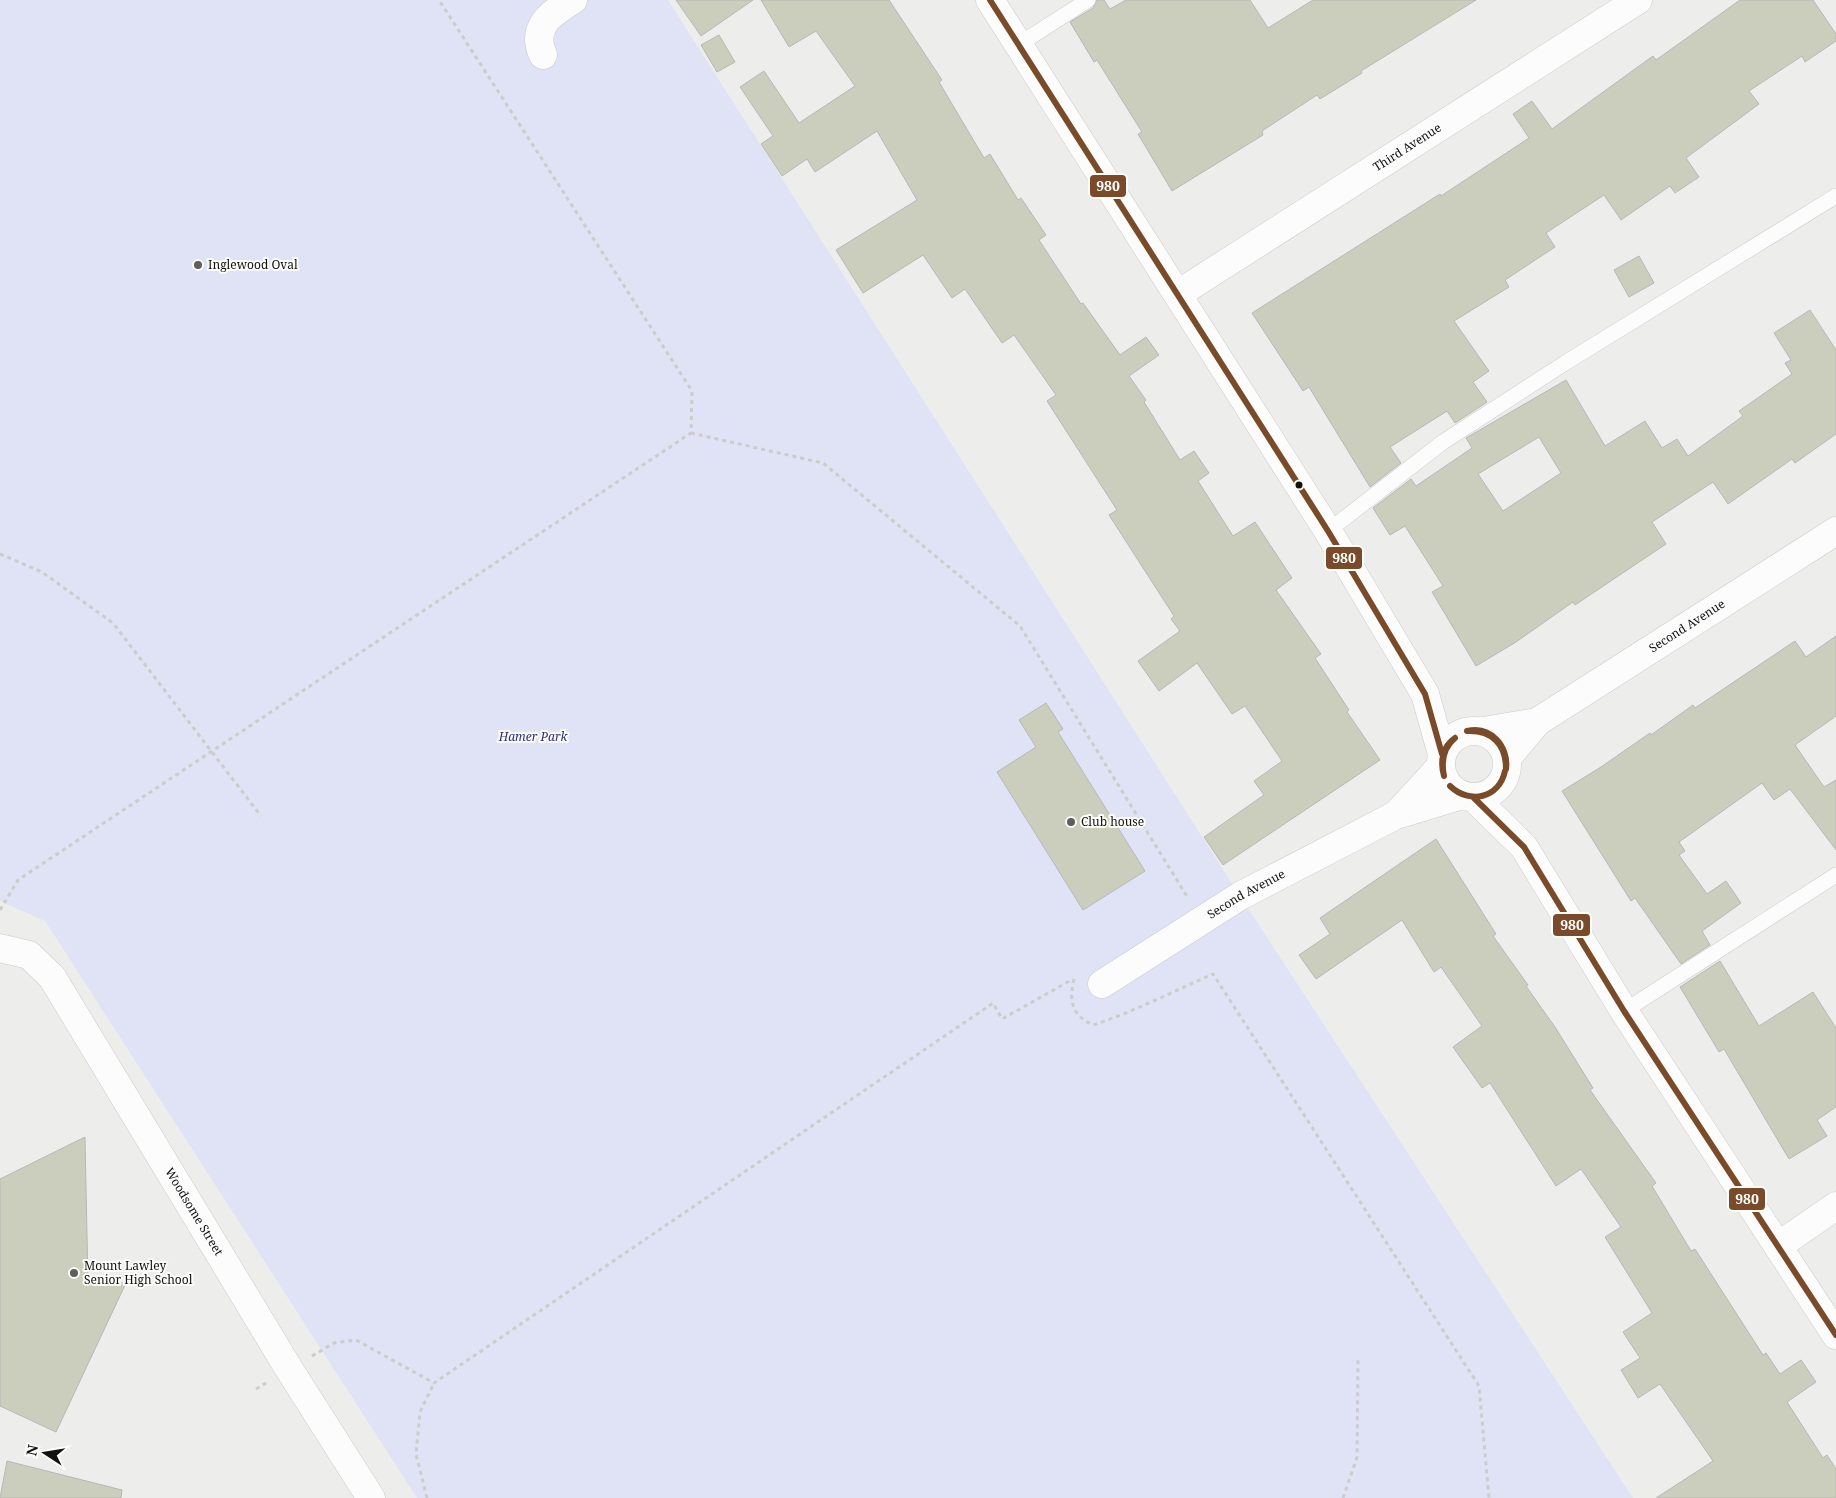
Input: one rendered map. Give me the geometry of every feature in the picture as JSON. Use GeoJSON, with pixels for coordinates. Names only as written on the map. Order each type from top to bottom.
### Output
{"type":"FeatureCollection","features":[{"type":"Feature","properties":{"kind":"street"},"geometry":{"type":"LineString","coordinates":[[543,55],[538,44],[542,25],[552,14],[574,0]]}},
{"type":"Feature","properties":{"kind":"street"},"geometry":{"type":"LineString","coordinates":[[990,0],[1328,530],[1426,694],[1442,760],[1444,778],[1451,788],[1467,796],[1524,847],[1624,1012],[1836,1336]]}},
{"type":"Feature","properties":{"kind":"street","name":"Third Avenue"},"geometry":{"type":"LineString","coordinates":[[1178,294],[1638,0]]}},
{"type":"Feature","properties":{"kind":"street","name":"Second Avenue"},"geometry":{"type":"LineString","coordinates":[[1505,769],[1537,722],[1836,531]]}},
{"type":"Feature","properties":{"kind":"street"},"geometry":{"type":"LineString","coordinates":[[1426,694],[1476,731],[1494,737],[1503,746],[1505,769],[1524,847]]}},
{"type":"Feature","properties":{"kind":"street","name":"Second Avenue"},"geometry":{"type":"LineString","coordinates":[[1476,731],[1537,722]]}},
{"type":"Feature","properties":{"kind":"street"},"geometry":{"type":"LineString","coordinates":[[1442,760],[1453,739],[1476,731]]}},
{"type":"Feature","properties":{"kind":"street","name":"Second Avenue"},"geometry":{"type":"LineString","coordinates":[[1396,816],[1442,760]]}},
{"type":"Feature","properties":{"kind":"street"},"geometry":{"type":"LineString","coordinates":[[1467,796],[1485,795],[1496,789],[1505,769]]}},
{"type":"Feature","properties":{"kind":"street","name":"Second Avenue"},"geometry":{"type":"LineString","coordinates":[[1102,984],[1240,896],[1396,816],[1467,796]]}},
{"type":"Feature","properties":{"kind":"street","name":"Woodsome Street"},"geometry":{"type":"LineString","coordinates":[[0,948],[30,956],[52,977],[289,1370],[372,1498]]}},
{"type":"Feature","properties":{"kind":"street"},"geometry":{"type":"LineString","coordinates":[[1778,1246],[1836,1206]]}},
{"type":"Feature","properties":{"kind":"lane"},"geometry":{"type":"LineString","coordinates":[[1018,45],[1088,0]]}},
{"type":"Feature","properties":{"kind":"lane"},"geometry":{"type":"LineString","coordinates":[[1328,530],[1443,442],[1565,363],[1836,196]]}},
{"type":"Feature","properties":{"kind":"lane"},"geometry":{"type":"LineString","coordinates":[[1624,1012],[1836,875]]}},
{"type":"Feature","properties":{"kind":"path"},"geometry":{"type":"LineString","coordinates":[[439,0],[692,392],[692,433]]}},
{"type":"Feature","properties":{"kind":"path"},"geometry":{"type":"LineString","coordinates":[[0,910],[18,880],[692,433],[823,462],[1020,626],[1190,901]]}},
{"type":"Feature","properties":{"kind":"path"},"geometry":{"type":"LineString","coordinates":[[0,554],[42,572],[113,623],[261,816]]}},
{"type":"Feature","properties":{"kind":"path"},"geometry":{"type":"LineString","coordinates":[[428,1498],[416,1454],[420,1412],[434,1383],[994,1002],[1002,1019],[1074,978],[1077,974]]}},
{"type":"Feature","properties":{"kind":"path"},"geometry":{"type":"LineString","coordinates":[[1074,978],[1071,1000],[1073,1005],[1082,1020],[1093,1025],[1117,1017],[1151,1000],[1213,974],[1479,1386],[1489,1498]]}},
{"type":"Feature","properties":{"kind":"path"},"geometry":{"type":"LineString","coordinates":[[256,1389],[334,1343],[356,1340],[434,1383]]}},
{"type":"Feature","properties":{"kind":"path"},"geometry":{"type":"LineString","coordinates":[[1343,1498],[1357,1457],[1358,1359]]}},
{"type":"Feature","properties":{"kind":"green space","name":"Hamer Park"},"geometry":{"type":"Polygon","coordinates":[[[0,0],[668,0],[1240,896],[1633,1498],[417,1498],[45,921],[0,901],[0,0]]]}},
{"type":"Feature","properties":{"kind":"building"},"geometry":{"type":"Polygon","coordinates":[[[676,0],[753,0],[701,36],[676,0]]]}},
{"type":"Feature","properties":{"kind":"building"},"geometry":{"type":"Polygon","coordinates":[[[761,0],[889,0],[942,80],[939,82],[984,158],[990,154],[1018,200],[1021,198],[1046,235],[1039,240],[1081,304],[1083,303],[1120,355],[1146,337],[1159,355],[1129,376],[1146,400],[1144,402],[1180,460],[1194,451],[1209,473],[1198,481],[1233,536],[1255,522],[1292,578],[1276,590],[1321,654],[1315,658],[1349,710],[1347,712],[1380,760],[1223,865],[1204,837],[1264,795],[1254,781],[1282,761],[1245,706],[1232,714],[1197,663],[1159,691],[1138,661],[1180,631],[1171,619],[1174,616],[1109,515],[1117,510],[1047,401],[1056,395],[1014,335],[1002,343],[965,289],[952,298],[923,255],[863,293],[836,250],[917,200],[877,131],[815,172],[807,159],[782,176],[761,144],[773,136],[740,87],[764,71],[799,123],[855,86],[816,31],[789,47],[761,0]]]}},
{"type":"Feature","properties":{"kind":"building"},"geometry":{"type":"Polygon","coordinates":[[[1097,0],[1104,0],[1110,9],[1126,0],[1250,0],[1268,28],[1313,0],[1476,0],[1361,71],[1362,73],[1320,99],[1317,95],[1262,131],[1263,135],[1172,191],[1138,134],[1142,132],[1097,60],[1094,62],[1070,22],[1093,8],[1097,0]]]}},
{"type":"Feature","properties":{"kind":"building"},"geometry":{"type":"Polygon","coordinates":[[[1740,0],[1813,0],[1836,34],[1836,41],[1805,62],[1802,56],[1749,91],[1759,104],[1686,158],[1699,177],[1675,193],[1670,186],[1621,220],[1604,195],[1546,233],[1555,247],[1505,280],[1509,287],[1454,321],[1489,371],[1473,382],[1487,402],[1455,423],[1447,411],[1390,447],[1401,463],[1370,487],[1309,387],[1303,391],[1252,313],[1440,194],[1441,196],[1529,138],[1513,114],[1532,101],[1552,129],[1653,56],[1656,60],[1740,0]]]}},
{"type":"Feature","properties":{"kind":"building"},"geometry":{"type":"Polygon","coordinates":[[[719,35],[735,62],[717,72],[701,45],[719,35]]]}},
{"type":"Feature","properties":{"kind":"building"},"geometry":{"type":"Polygon","coordinates":[[[1639,256],[1654,283],[1629,297],[1614,270],[1639,256]]]}},
{"type":"Feature","properties":{"kind":"building"},"geometry":{"type":"Polygon","coordinates":[[[1810,310],[1836,350],[1836,434],[1795,463],[1792,459],[1728,504],[1713,482],[1652,522],[1666,544],[1575,605],[1573,602],[1516,642],[1476,666],[1432,592],[1443,586],[1405,526],[1390,535],[1373,508],[1411,479],[1416,486],[1472,448],[1466,438],[1566,380],[1605,446],[1645,421],[1662,448],[1677,439],[1688,456],[1743,416],[1739,411],[1792,374],[1785,363],[1791,360],[1774,333],[1810,310]],[[1539,437],[1478,474],[1503,511],[1561,473],[1539,437]]]}},
{"type":"Feature","properties":{"kind":"building"},"geometry":{"type":"Polygon","coordinates":[[[1836,636],[1836,716],[1795,745],[1824,787],[1836,780],[1836,850],[1790,789],[1774,800],[1762,783],[1679,842],[1685,851],[1679,855],[1707,894],[1726,881],[1741,903],[1702,931],[1710,945],[1681,964],[1635,898],[1631,901],[1562,791],[1650,733],[1651,735],[1693,705],[1695,708],[1795,641],[1806,657],[1836,636]]]}},
{"type":"Feature","properties":{"kind":"building","name":"Club house"},"geometry":{"type":"Polygon","coordinates":[[[1046,703],[1063,729],[1058,732],[1145,871],[1083,910],[997,772],[1036,747],[1019,720],[1046,703]]]}},
{"type":"Feature","properties":{"kind":"building"},"geometry":{"type":"Polygon","coordinates":[[[1436,839],[1496,934],[1493,936],[1528,985],[1526,986],[1555,1027],[1593,1088],[1590,1090],[1656,1183],[1652,1186],[1691,1251],[1695,1249],[1763,1355],[1766,1353],[1780,1374],[1801,1360],[1816,1382],[1787,1402],[1823,1458],[1827,1455],[1836,1469],[1836,1498],[1656,1498],[1713,1461],[1660,1384],[1638,1398],[1621,1370],[1640,1358],[1623,1332],[1652,1313],[1605,1237],[1621,1227],[1581,1169],[1556,1186],[1490,1083],[1482,1088],[1453,1047],[1482,1026],[1441,967],[1434,972],[1402,920],[1316,979],[1299,955],[1330,934],[1320,918],[1436,839]]]}},
{"type":"Feature","properties":{"kind":"building"},"geometry":{"type":"Polygon","coordinates":[[[1720,961],[1759,1026],[1813,992],[1836,1028],[1836,1107],[1817,1120],[1827,1136],[1789,1159],[1724,1049],[1719,1052],[1680,987],[1720,961]]]}},
{"type":"Feature","properties":{"kind":"building"},"geometry":{"type":"Polygon","coordinates":[[[85,1137],[88,1283],[126,1283],[56,1432],[0,1406],[0,1179],[85,1137]]]}},
{"type":"Feature","properties":{"kind":"building"},"geometry":{"type":"Polygon","coordinates":[[[7,1461],[122,1490],[121,1498],[0,1498],[7,1461]]]}},
{"type":"Feature","properties":{"kind":"transit line","name":"980"},"geometry":{"type":"LineString","coordinates":[[990,0],[1328,531],[1425,694],[1442,754]]}},
{"type":"Feature","properties":{"kind":"transit line","name":"980"},"geometry":{"type":"LineString","coordinates":[[1467,731],[1484,731],[1497,740],[1505,753],[1506,769]]}},
{"type":"Feature","properties":{"kind":"transit line","name":"980"},"geometry":{"type":"LineString","coordinates":[[1467,731],[1484,733],[1496,740],[1503,752],[1506,769]]}},
{"type":"Feature","properties":{"kind":"transit line","name":"980"},"geometry":{"type":"LineString","coordinates":[[1444,776],[1443,755],[1447,746],[1455,738]]}},
{"type":"Feature","properties":{"kind":"transit line","name":"980"},"geometry":{"type":"LineString","coordinates":[[1444,776],[1445,750],[1455,738]]}},
{"type":"Feature","properties":{"kind":"transit line","name":"980"},"geometry":{"type":"LineString","coordinates":[[1450,786],[1466,795],[1483,796],[1497,787],[1505,771]]}},
{"type":"Feature","properties":{"kind":"transit line","name":"980"},"geometry":{"type":"LineString","coordinates":[[1473,797],[1524,847],[1624,1011],[1836,1335]]}},
{"type":"Feature","properties":{"kind":"place","name":"Inglewood Oval"},"geometry":{"type":"Point","coordinates":[198,265]}},
{"type":"Feature","properties":{"kind":"place","name":"Club house"},"geometry":{"type":"Point","coordinates":[1071,822]}},
{"type":"Feature","properties":{"kind":"place","name":"Mount Lawley Senior High School"},"geometry":{"type":"Point","coordinates":[74,1273]}}]}
